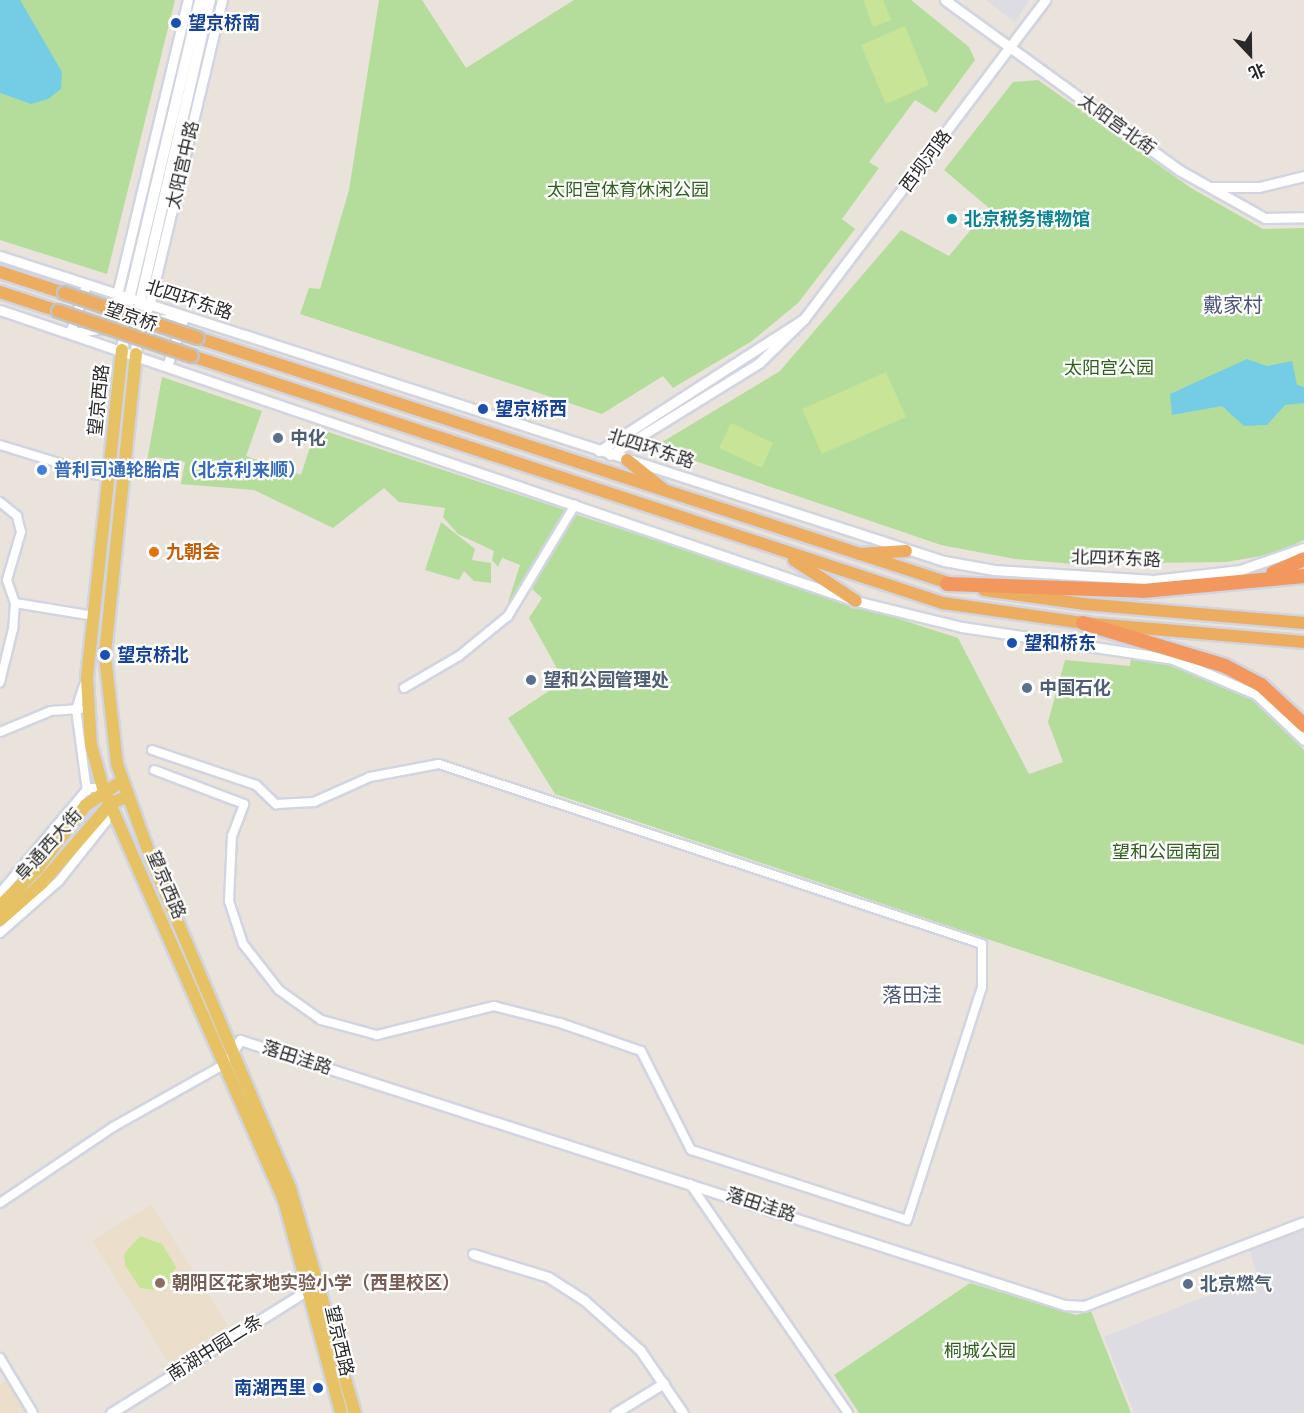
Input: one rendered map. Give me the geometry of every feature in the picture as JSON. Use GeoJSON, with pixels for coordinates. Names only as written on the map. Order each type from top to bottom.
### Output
{"type":"FeatureCollection","features":[{"type":"Feature","properties":{"kind":"highway","name":"望京桥"},"geometry":{"type":"LineString","coordinates":[[0,272],[198,338]]}},
{"type":"Feature","properties":{"kind":"highway","name":"望京桥"},"geometry":{"type":"LineString","coordinates":[[0,292],[780,551]]}},
{"type":"Feature","properties":{"kind":"highway","name":"北四环东路"},"geometry":{"type":"LineString","coordinates":[[198,338],[852,555],[947,584],[1083,604],[1304,623]]}},
{"type":"Feature","properties":{"kind":"highway"},"geometry":{"type":"LineString","coordinates":[[627,460],[670,494]]}},
{"type":"Feature","properties":{"kind":"highway"},"geometry":{"type":"LineString","coordinates":[[780,551],[856,601]]}},
{"type":"Feature","properties":{"kind":"highway"},"geometry":{"type":"LineString","coordinates":[[780,551],[943,603],[1083,623],[1304,642]]}},
{"type":"Feature","properties":{"kind":"highway"},"geometry":{"type":"LineString","coordinates":[[852,555],[906,551]]}},
{"type":"Feature","properties":{"kind":"highway"},"geometry":{"type":"LineString","coordinates":[[1248,580],[1304,559]]}},
{"type":"Feature","properties":{"kind":"highway"},"geometry":{"type":"LineString","coordinates":[[947,584],[1143,591],[1304,576]]}},
{"type":"Feature","properties":{"kind":"highway"},"geometry":{"type":"LineString","coordinates":[[1083,623],[1225,666],[1261,685],[1304,725]]}},
{"type":"Feature","properties":{"kind":"main road","name":"太阳宫中路"},"geometry":{"type":"LineString","coordinates":[[139,302],[173,111],[200,0]]}},
{"type":"Feature","properties":{"kind":"main road","name":"太阳宫中路"},"geometry":{"type":"LineString","coordinates":[[139,302],[178,127],[210,0]]}},
{"type":"Feature","properties":{"kind":"main road"},"geometry":{"type":"LineString","coordinates":[[122,350],[139,302]]}},
{"type":"Feature","properties":{"kind":"main road"},"geometry":{"type":"LineString","coordinates":[[130,326],[136,354]]}},
{"type":"Feature","properties":{"kind":"main road","name":"望京西路"},"geometry":{"type":"LineString","coordinates":[[122,350],[82,709],[103,788],[284,1200],[355,1413]]}},
{"type":"Feature","properties":{"kind":"main road","name":"望京西路"},"geometry":{"type":"LineString","coordinates":[[136,354],[105,655],[107,707],[127,797],[290,1188],[341,1413]]}},
{"type":"Feature","properties":{"kind":"main road","name":"阜通西大街"},"geometry":{"type":"LineString","coordinates":[[0,906],[37,869],[86,805],[103,788],[122,781]]}},
{"type":"Feature","properties":{"kind":"main road","name":"阜通西大街"},"geometry":{"type":"LineString","coordinates":[[0,920],[42,883],[111,803],[127,797]]}},
{"type":"Feature","properties":{"kind":"street","name":"太阳宫中路"},"geometry":{"type":"LineString","coordinates":[[130,326],[117,295],[188,0]]}},
{"type":"Feature","properties":{"kind":"street","name":"太阳宫中路"},"geometry":{"type":"LineString","coordinates":[[139,302],[201,89],[222,0]]}},
{"type":"Feature","properties":{"kind":"street","name":"太阳宫北街"},"geometry":{"type":"LineString","coordinates":[[945,0],[1208,186],[1265,218],[1304,217]]}},
{"type":"Feature","properties":{"kind":"street","name":"西坝河路"},"geometry":{"type":"LineString","coordinates":[[610,455],[759,363],[804,319],[1045,0]]}},
{"type":"Feature","properties":{"kind":"street"},"geometry":{"type":"LineString","coordinates":[[169,79],[173,111]]}},
{"type":"Feature","properties":{"kind":"street"},"geometry":{"type":"LineString","coordinates":[[178,127],[201,89]]}},
{"type":"Feature","properties":{"kind":"street"},"geometry":{"type":"LineString","coordinates":[[1208,186],[1259,187],[1304,176]]}},
{"type":"Feature","properties":{"kind":"street","name":"北四环东路"},"geometry":{"type":"LineString","coordinates":[[0,256],[906,551],[994,570],[1154,580],[1240,570],[1304,548]]}},
{"type":"Feature","properties":{"kind":"street"},"geometry":{"type":"LineString","coordinates":[[70,333],[86,285]]}},
{"type":"Feature","properties":{"kind":"street"},"geometry":{"type":"LineString","coordinates":[[0,310],[136,354],[856,601],[962,627],[1173,659],[1256,694],[1304,740]]}},
{"type":"Feature","properties":{"kind":"street"},"geometry":{"type":"LineString","coordinates":[[70,333],[184,317],[167,366]]}},
{"type":"Feature","properties":{"kind":"street","name":"西坝河路"},"geometry":{"type":"LineString","coordinates":[[599,451],[804,319]]}},
{"type":"Feature","properties":{"kind":"street"},"geometry":{"type":"LineString","coordinates":[[0,445],[98,475]]}},
{"type":"Feature","properties":{"kind":"street"},"geometry":{"type":"LineString","coordinates":[[0,502],[8,502],[17,516],[21,532],[7,580],[15,603],[0,682]]}},
{"type":"Feature","properties":{"kind":"street"},"geometry":{"type":"LineString","coordinates":[[404,688],[459,656],[508,616],[575,505]]}},
{"type":"Feature","properties":{"kind":"street"},"geometry":{"type":"LineString","coordinates":[[15,603],[93,616]]}},
{"type":"Feature","properties":{"kind":"street"},"geometry":{"type":"LineString","coordinates":[[0,732],[51,711],[82,709],[88,788],[86,805]]}},
{"type":"Feature","properties":{"kind":"street"},"geometry":{"type":"LineString","coordinates":[[152,750],[256,784],[276,804],[314,802],[369,777],[409,766],[439,764],[982,944],[982,987],[907,1220],[691,1150],[641,1051],[570,1027],[494,1006],[377,1035],[321,1020],[279,990],[243,944],[229,901],[232,836],[244,804],[154,770]]}},
{"type":"Feature","properties":{"kind":"street"},"geometry":{"type":"LineString","coordinates":[[88,788],[103,788]]}},
{"type":"Feature","properties":{"kind":"street"},"geometry":{"type":"LineString","coordinates":[[0,893],[88,788]]}},
{"type":"Feature","properties":{"kind":"street"},"geometry":{"type":"LineString","coordinates":[[0,933],[58,881],[106,822],[111,803]]}},
{"type":"Feature","properties":{"kind":"street","name":"落田洼路"},"geometry":{"type":"LineString","coordinates":[[232,1053],[240,1040],[690,1182],[1065,1305],[1084,1306],[1304,1222]]}},
{"type":"Feature","properties":{"kind":"street"},"geometry":{"type":"LineString","coordinates":[[0,1203],[113,1127],[225,1064],[232,1053]]}},
{"type":"Feature","properties":{"kind":"street"},"geometry":{"type":"LineString","coordinates":[[690,1182],[848,1413]]}},
{"type":"Feature","properties":{"kind":"street"},"geometry":{"type":"LineString","coordinates":[[473,1254],[548,1277],[584,1300],[640,1350],[683,1413]]}},
{"type":"Feature","properties":{"kind":"street","name":"南湖中园二条"},"geometry":{"type":"LineString","coordinates":[[111,1413],[314,1287]]}},
{"type":"Feature","properties":{"kind":"street"},"geometry":{"type":"LineString","coordinates":[[0,1358],[33,1413]]}},
{"type":"Feature","properties":{"kind":"street"},"geometry":{"type":"LineString","coordinates":[[0,1379],[9,1373]]}},
{"type":"Feature","properties":{"kind":"street"},"geometry":{"type":"LineString","coordinates":[[615,1413],[664,1383]]}},
{"type":"Feature","properties":{"kind":"shaded area"},"geometry":{"type":"Polygon","coordinates":[[[986,0],[1029,0],[1015,22],[986,0]]]}},
{"type":"Feature","properties":{"kind":"shaded area","name":"朝阳区花家地实验小学（西里校区）"},"geometry":{"type":"Polygon","coordinates":[[[151,1204],[228,1326],[169,1363],[92,1241],[151,1204]]]}},
{"type":"Feature","properties":{"kind":"shaded area"},"geometry":{"type":"Polygon","coordinates":[[[1304,1227],[1304,1413],[1134,1413],[1104,1337],[1257,1276],[1249,1248],[1304,1227]]]}},
{"type":"Feature","properties":{"kind":"shaded area"},"geometry":{"type":"Polygon","coordinates":[[[6,1381],[27,1413],[0,1413],[0,1384],[6,1381]]]}},
{"type":"Feature","properties":{"kind":"green space"},"geometry":{"type":"Polygon","coordinates":[[[0,0],[175,0],[107,274],[0,240],[0,0]]]}},
{"type":"Feature","properties":{"kind":"green space","name":"太阳宫体育休闲公园"},"geometry":{"type":"Polygon","coordinates":[[[379,0],[422,0],[466,68],[574,0],[911,0],[969,47],[975,60],[936,113],[915,100],[869,162],[879,168],[842,219],[855,229],[798,303],[752,341],[673,388],[663,376],[602,414],[300,314],[309,288],[320,289],[349,190],[379,0]]]}},
{"type":"Feature","properties":{"kind":"green space"},"geometry":{"type":"Polygon","coordinates":[[[863,0],[883,0],[891,20],[873,27],[863,0]]]}},
{"type":"Feature","properties":{"kind":"green space"},"geometry":{"type":"Polygon","coordinates":[[[905,26],[929,85],[886,104],[861,45],[905,26]]]}},
{"type":"Feature","properties":{"kind":"green space","name":"太阳宫公园"},"geometry":{"type":"Polygon","coordinates":[[[1038,80],[1191,188],[1263,229],[1304,228],[1304,540],[1273,554],[1226,562],[1073,564],[1015,559],[941,545],[654,447],[780,371],[901,230],[949,256],[989,208],[944,170],[1013,82],[1038,80]]]}},
{"type":"Feature","properties":{"kind":"green space"},"geometry":{"type":"Polygon","coordinates":[[[886,372],[906,417],[822,454],[802,409],[886,372]]]}},
{"type":"Feature","properties":{"kind":"green space"},"geometry":{"type":"Polygon","coordinates":[[[162,377],[262,411],[246,456],[301,475],[316,428],[568,511],[505,612],[520,565],[502,558],[498,567],[492,560],[494,551],[458,534],[443,517],[445,508],[399,502],[384,488],[333,528],[254,490],[181,484],[185,462],[155,457],[151,480],[144,478],[162,377]]]}},
{"type":"Feature","properties":{"kind":"green space"},"geometry":{"type":"Polygon","coordinates":[[[731,423],[773,443],[762,468],[719,448],[731,423]]]}},
{"type":"Feature","properties":{"kind":"green space","name":"望和公园南园"},"geometry":{"type":"Polygon","coordinates":[[[574,514],[958,638],[1029,774],[1063,762],[1048,722],[1065,660],[1130,666],[1131,658],[1183,666],[1219,678],[1257,702],[1304,750],[1304,1045],[555,794],[508,718],[564,681],[529,618],[542,598],[532,589],[574,514]]]}},
{"type":"Feature","properties":{"kind":"green space"},"geometry":{"type":"Polygon","coordinates":[[[441,522],[475,549],[472,560],[491,563],[491,583],[474,581],[464,571],[459,580],[425,570],[441,522]]]}},
{"type":"Feature","properties":{"kind":"green space"},"geometry":{"type":"Polygon","coordinates":[[[140,1236],[162,1244],[176,1267],[165,1291],[140,1288],[125,1265],[124,1254],[140,1236]]]}},
{"type":"Feature","properties":{"kind":"green space","name":"桐城公园"},"geometry":{"type":"Polygon","coordinates":[[[970,1283],[1076,1315],[1091,1311],[1131,1413],[859,1413],[834,1375],[970,1283]]]}},
{"type":"Feature","properties":{"kind":"water"},"geometry":{"type":"Polygon","coordinates":[[[0,0],[20,0],[62,72],[61,89],[48,99],[31,104],[0,93],[0,0]]]}},
{"type":"Feature","properties":{"kind":"water"},"geometry":{"type":"Polygon","coordinates":[[[1247,359],[1267,366],[1292,361],[1297,385],[1304,387],[1304,403],[1285,405],[1267,425],[1244,426],[1222,406],[1172,415],[1170,394],[1247,359]]]}},
{"type":"Feature","properties":{"kind":"place","name":"望京桥南"},"geometry":{"type":"Point","coordinates":[176,23]}},
{"type":"Feature","properties":{"kind":"place","name":"北京税务博物馆"},"geometry":{"type":"Point","coordinates":[952,219]}},
{"type":"Feature","properties":{"kind":"place","name":"望京桥西"},"geometry":{"type":"Point","coordinates":[483,409]}},
{"type":"Feature","properties":{"kind":"place","name":"中化"},"geometry":{"type":"Point","coordinates":[278,438]}},
{"type":"Feature","properties":{"kind":"place","name":"普利司通轮胎店（北京利来顺）"},"geometry":{"type":"Point","coordinates":[42,470]}},
{"type":"Feature","properties":{"kind":"place","name":"九朝会"},"geometry":{"type":"Point","coordinates":[154,552]}},
{"type":"Feature","properties":{"kind":"place","name":"望和桥东"},"geometry":{"type":"Point","coordinates":[1012,643]}},
{"type":"Feature","properties":{"kind":"place","name":"望京桥北"},"geometry":{"type":"Point","coordinates":[105,655]}},
{"type":"Feature","properties":{"kind":"place","name":"望和公园管理处"},"geometry":{"type":"Point","coordinates":[531,680]}},
{"type":"Feature","properties":{"kind":"place","name":"中国石化"},"geometry":{"type":"Point","coordinates":[1027,688]}},
{"type":"Feature","properties":{"kind":"place","name":"朝阳区花家地实验小学（西里校区）"},"geometry":{"type":"Point","coordinates":[160,1283]}},
{"type":"Feature","properties":{"kind":"place","name":"北京燃气"},"geometry":{"type":"Point","coordinates":[1188,1284]}},
{"type":"Feature","properties":{"kind":"place","name":"南湖西里"},"geometry":{"type":"Point","coordinates":[318,1388]}},
{"type":"Feature","properties":{"kind":"district","name":"戴家村"},"geometry":{"type":"Point","coordinates":[1233,305]}},
{"type":"Feature","properties":{"kind":"district","name":"落田洼"},"geometry":{"type":"Point","coordinates":[912,995]}}]}
